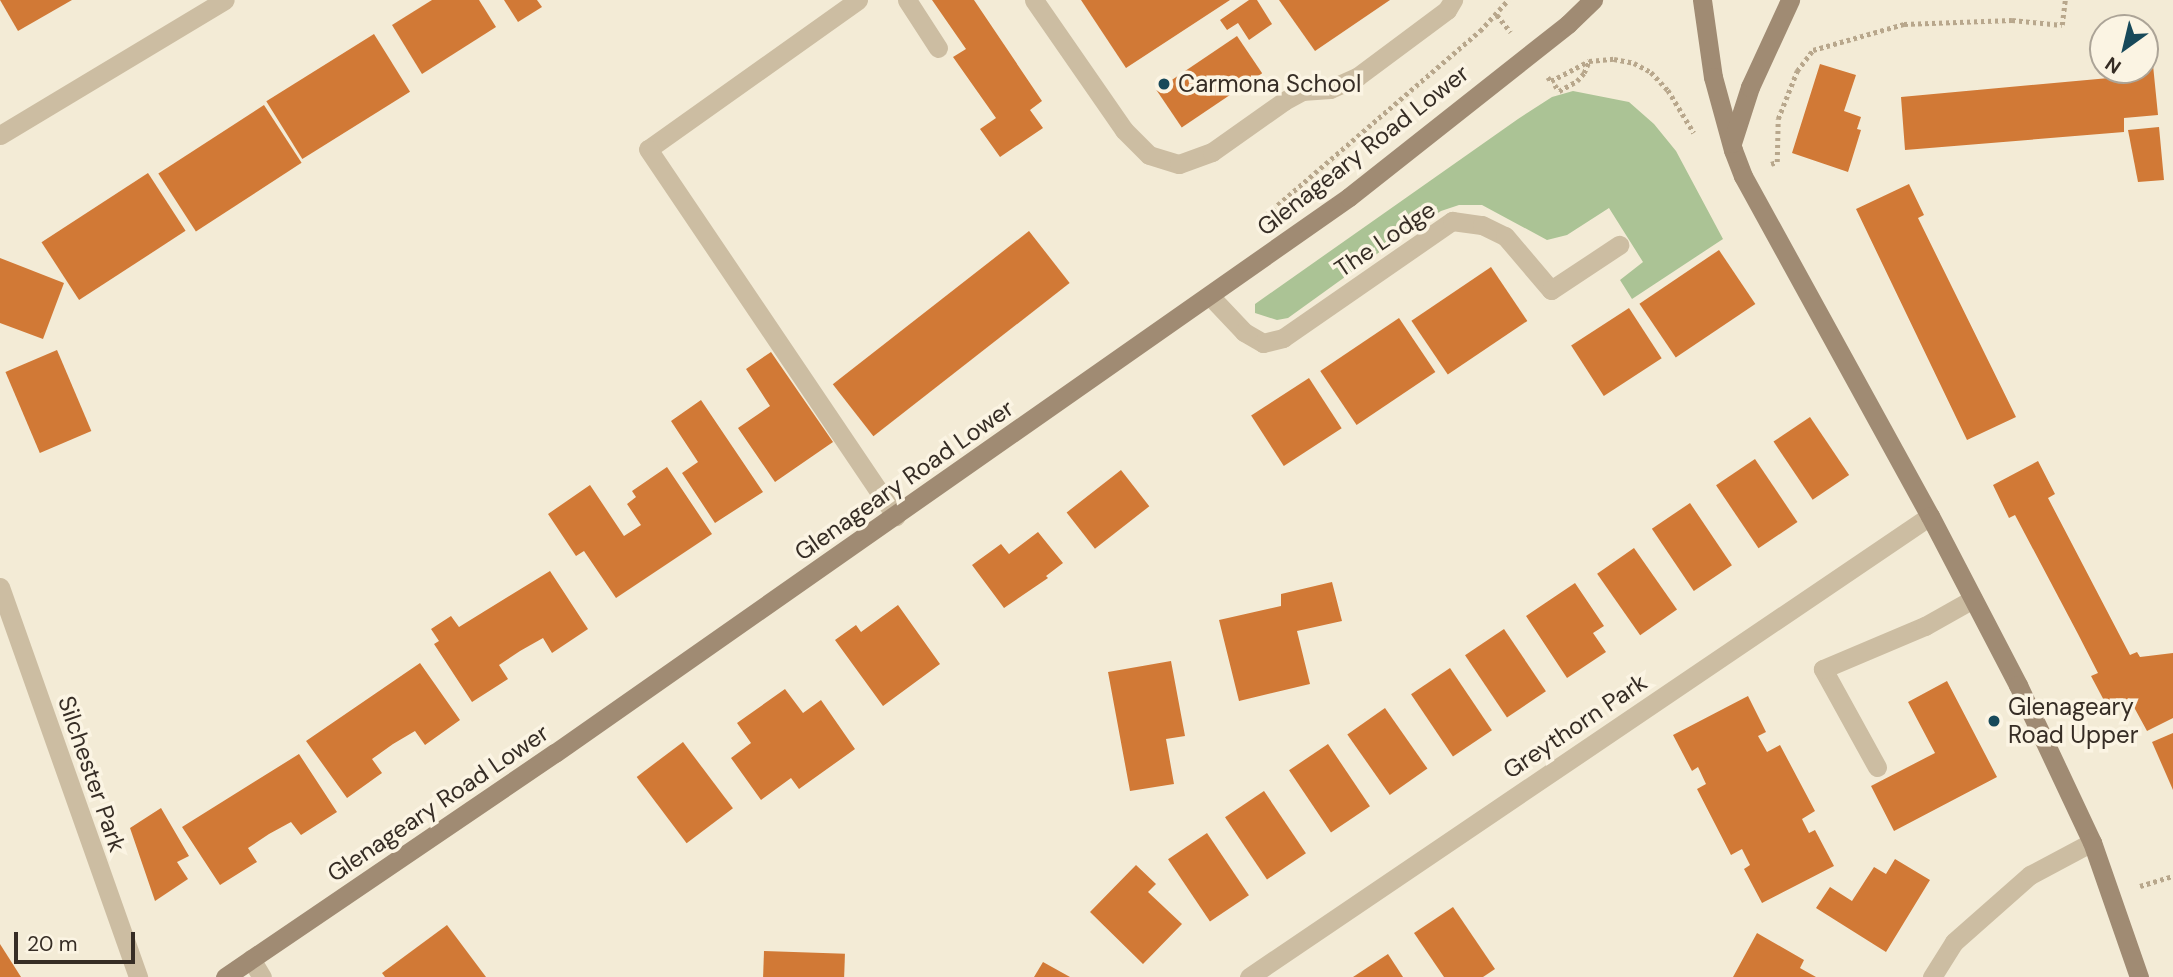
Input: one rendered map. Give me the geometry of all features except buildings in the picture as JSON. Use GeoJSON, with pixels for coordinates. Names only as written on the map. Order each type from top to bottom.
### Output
{"type":"FeatureCollection","features":[{"type":"Feature","properties":{"kind":"main road","name":"Glenageary Road Lower"},"geometry":{"type":"LineString","coordinates":[[225,977],[555,753],[1349,197],[1568,24],[1593,0]]}},
{"type":"Feature","properties":{"kind":"main road"},"geometry":{"type":"LineString","coordinates":[[1702,0],[1713,78],[1743,176],[1930,516],[2018,685],[2092,842],[2139,977]]}},
{"type":"Feature","properties":{"kind":"main road"},"geometry":{"type":"LineString","coordinates":[[1732,144],[1749,87],[1790,0]]}},
{"type":"Feature","properties":{"kind":"street"},"geometry":{"type":"LineString","coordinates":[[0,135],[225,0]]}},
{"type":"Feature","properties":{"kind":"street"},"geometry":{"type":"LineString","coordinates":[[858,0],[648,149],[896,516]]}},
{"type":"Feature","properties":{"kind":"street"},"geometry":{"type":"LineString","coordinates":[[907,0],[938,48]]}},
{"type":"Feature","properties":{"kind":"street"},"geometry":{"type":"LineString","coordinates":[[1034,0],[1124,130],[1149,155],[1179,164],[1212,152],[1302,91],[1330,89],[1357,77],[1447,10],[1453,0]]}},
{"type":"Feature","properties":{"kind":"street","name":"The Lodge"},"geometry":{"type":"LineString","coordinates":[[1210,296],[1244,332],[1263,343],[1283,338],[1452,221],[1482,225],[1506,236],[1551,290],[1619,245]]}},
{"type":"Feature","properties":{"kind":"street","name":"Greythorn Park"},"geometry":{"type":"LineString","coordinates":[[1249,977],[1930,516]]}},
{"type":"Feature","properties":{"kind":"street","name":"Silchester Park"},"geometry":{"type":"LineString","coordinates":[[0,587],[138,977]]}},
{"type":"Feature","properties":{"kind":"street"},"geometry":{"type":"LineString","coordinates":[[1877,767],[1824,669],[1924,625],[1973,599]]}},
{"type":"Feature","properties":{"kind":"street"},"geometry":{"type":"LineString","coordinates":[[1932,977],[1954,942],[2030,875],[2092,842]]}},
{"type":"Feature","properties":{"kind":"street"},"geometry":{"type":"LineString","coordinates":[[251,959],[262,977]]}},
{"type":"Feature","properties":{"kind":"path"},"geometry":{"type":"LineString","coordinates":[[1256,223],[1480,31],[1508,0]]}},
{"type":"Feature","properties":{"kind":"path"},"geometry":{"type":"LineString","coordinates":[[1770,164],[1777,162],[1778,120],[1797,71],[1813,50],[1904,24],[2012,20],[2062,25],[2065,0]]}},
{"type":"Feature","properties":{"kind":"path"},"geometry":{"type":"LineString","coordinates":[[1497,15],[1501,21]]}},
{"type":"Feature","properties":{"kind":"path"},"geometry":{"type":"LineString","coordinates":[[1589,61],[1580,78],[1559,91],[1553,83],[1589,61],[1614,58],[1634,63],[1650,72],[1668,90],[1700,145]]}},
{"type":"Feature","properties":{"kind":"green space"},"geometry":{"type":"Polygon","coordinates":[[[1573,91],[1629,102],[1654,124],[1676,151],[1723,239],[1632,299],[1620,280],[1643,262],[1609,208],[1567,235],[1547,240],[1482,205],[1459,205],[1441,211],[1406,233],[1288,318],[1277,320],[1255,313],[1255,304],[1518,119],[1552,97],[1573,91]]]}},
{"type":"Feature","properties":{"kind":"place","name":"Carmona School"},"geometry":{"type":"Point","coordinates":[1164,84]}},
{"type":"Feature","properties":{"kind":"place","name":"Glenageary Road Upper"},"geometry":{"type":"Point","coordinates":[1994,721]}}]}
